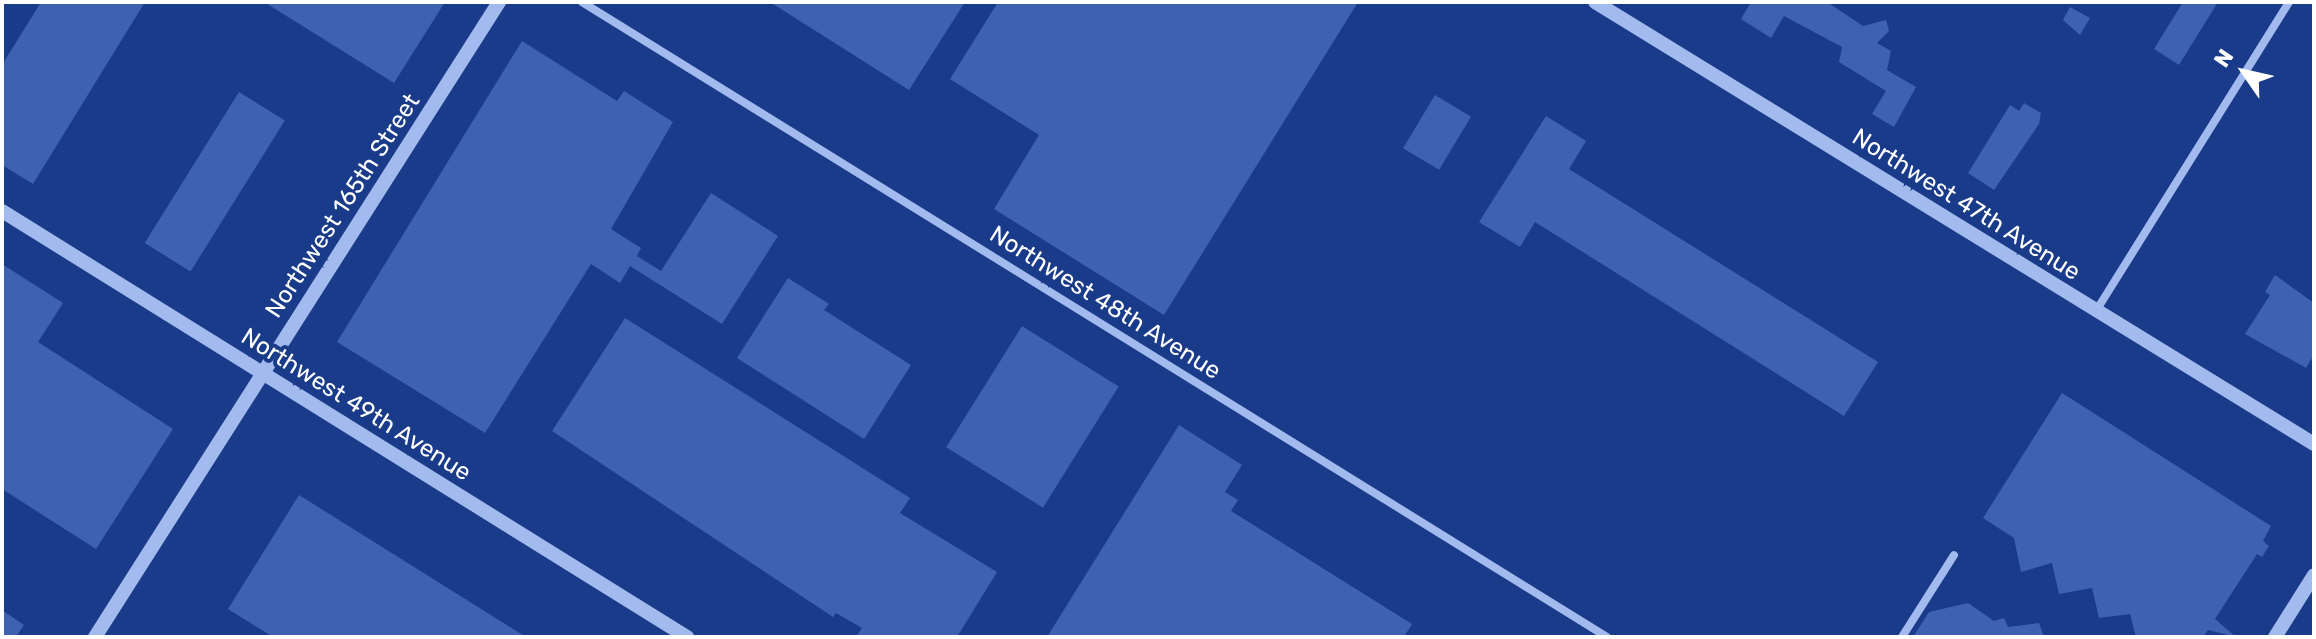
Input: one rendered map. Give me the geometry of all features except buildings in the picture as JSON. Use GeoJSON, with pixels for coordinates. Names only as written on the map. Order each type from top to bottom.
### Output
{"type":"FeatureCollection","features":[{"type":"Feature","properties":{"kind":"street","name":"Northwest 165th Street"},"geometry":{"type":"LineString","coordinates":[[95,637],[499,2]]}},
{"type":"Feature","properties":{"kind":"street","name":"Northwest 48th Avenue"},"geometry":{"type":"LineString","coordinates":[[582,2],[1607,637]]}},
{"type":"Feature","properties":{"kind":"street","name":"Northwest 47th Avenue"},"geometry":{"type":"LineString","coordinates":[[1595,2],[2314,444]]}},
{"type":"Feature","properties":{"kind":"street"},"geometry":{"type":"LineString","coordinates":[[2096,311],[2289,2]]}},
{"type":"Feature","properties":{"kind":"street","name":"Northwest 49th Avenue"},"geometry":{"type":"LineString","coordinates":[[2,211],[687,637]]}},
{"type":"Feature","properties":{"kind":"street"},"geometry":{"type":"LineString","coordinates":[[1902,637],[1954,555]]}},
{"type":"Feature","properties":{"kind":"street"},"geometry":{"type":"LineString","coordinates":[[2275,637],[2314,575]]}}]}
